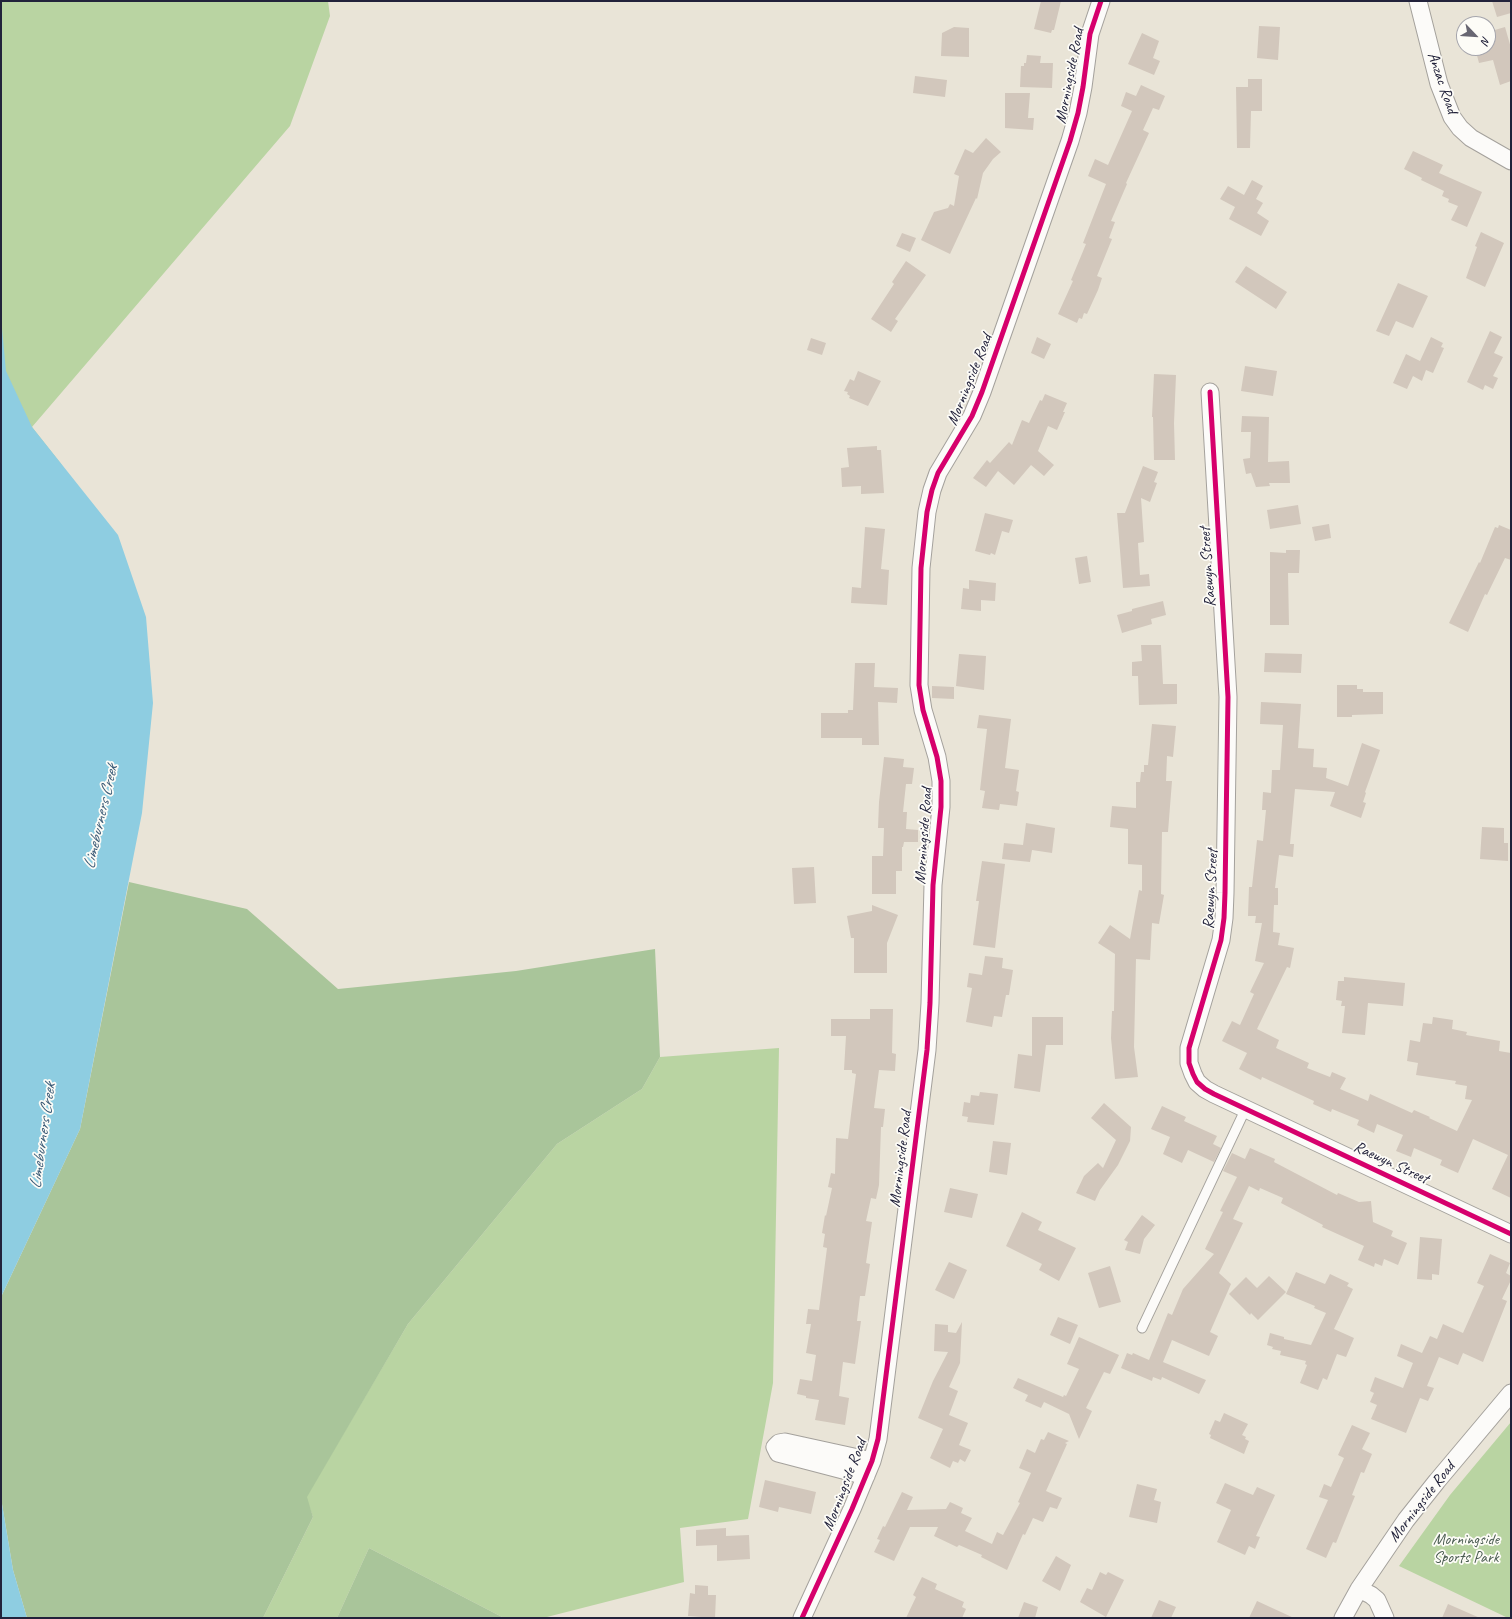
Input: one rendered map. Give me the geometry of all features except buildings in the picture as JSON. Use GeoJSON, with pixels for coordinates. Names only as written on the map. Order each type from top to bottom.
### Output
{"type":"FeatureCollection","features":[{"type":"Feature","properties":{"kind":"street","name":"Morningside Road"},"geometry":{"type":"LineString","coordinates":[[802,1618],[869,1469],[878,1439],[927,1050],[930,1003],[933,892],[941,807],[941,781],[937,757],[923,710],[919,685],[921,568],[927,512],[938,473],[972,416],[982,392],[1070,142],[1082,94],[1090,34],[1101,1]]}},
{"type":"Feature","properties":{"kind":"street","name":"Anzac Road"},"geometry":{"type":"LineString","coordinates":[[1418,1],[1439,84],[1452,117],[1460,128],[1471,138],[1511,161]]}},
{"type":"Feature","properties":{"kind":"street","name":"Raewyn Street"},"geometry":{"type":"LineString","coordinates":[[1210,392],[1228,697],[1225,893],[1221,940],[1189,1048],[1189,1063],[1198,1082],[1205,1089],[1511,1234]]}},
{"type":"Feature","properties":{"kind":"street","name":"Morningside Road"},"geometry":{"type":"LineString","coordinates":[[1343,1618],[1359,1589],[1406,1520],[1511,1393]]}},
{"type":"Feature","properties":{"kind":"street"},"geometry":{"type":"LineString","coordinates":[[1359,1589],[1377,1600],[1385,1618]]}},
{"type":"Feature","properties":{"kind":"lane"},"geometry":{"type":"LineString","coordinates":[[1142,1328],[1246,1108]]}},
{"type":"Feature","properties":{"kind":"green space"},"geometry":{"type":"Polygon","coordinates":[[[1,1],[328,1],[330,16],[290,126],[32,427],[62,465],[1,460],[1,1]]]}},
{"type":"Feature","properties":{"kind":"green space"},"geometry":{"type":"Polygon","coordinates":[[[129,882],[247,909],[338,989],[516,971],[655,949],[660,1057],[642,1089],[557,1144],[408,1324],[307,1497],[313,1517],[263,1618],[27,1618],[13,1570],[1,1498],[1,1297],[80,1129],[129,882]]]}},
{"type":"Feature","properties":{"kind":"green space"},"geometry":{"type":"Polygon","coordinates":[[[779,1048],[773,1383],[748,1519],[680,1528],[684,1582],[543,1618],[504,1618],[369,1548],[337,1618],[263,1618],[313,1517],[306,1497],[408,1324],[557,1144],[642,1089],[660,1057],[779,1048]]]}},
{"type":"Feature","properties":{"kind":"green space","name":"Morningside Sports Park"},"geometry":{"type":"Polygon","coordinates":[[[1511,1422],[1511,1618],[1508,1618],[1399,1566],[1450,1495],[1511,1422]]]}},
{"type":"Feature","properties":{"kind":"green space"},"geometry":{"type":"Polygon","coordinates":[[[369,1548],[504,1618],[337,1618],[369,1548]]]}},
{"type":"Feature","properties":{"kind":"water","name":"Limeburners Creek"},"geometry":{"type":"Polygon","coordinates":[[[1,318],[6,371],[32,427],[118,535],[146,617],[153,703],[142,813],[80,1129],[1,1297],[1,318]]]}},
{"type":"Feature","properties":{"kind":"water"},"geometry":{"type":"Polygon","coordinates":[[[1,1498],[13,1570],[27,1618],[1,1618],[1,1498]]]}},
{"type":"Feature","properties":{"kind":"cycle path"},"geometry":{"type":"LineString","coordinates":[[802,1618],[852,1509],[872,1461],[878,1439],[927,1050],[930,1003],[933,885],[941,807],[941,781],[937,757],[923,710],[919,685],[921,568],[927,512],[938,473],[972,416],[982,392],[1070,141],[1078,113],[1083,87],[1090,34],[1101,1]]}},
{"type":"Feature","properties":{"kind":"cycle path"},"geometry":{"type":"LineString","coordinates":[[1210,392],[1228,697],[1225,893],[1221,940],[1189,1048],[1189,1063],[1197,1082],[1214,1094],[1511,1234]]}}]}
